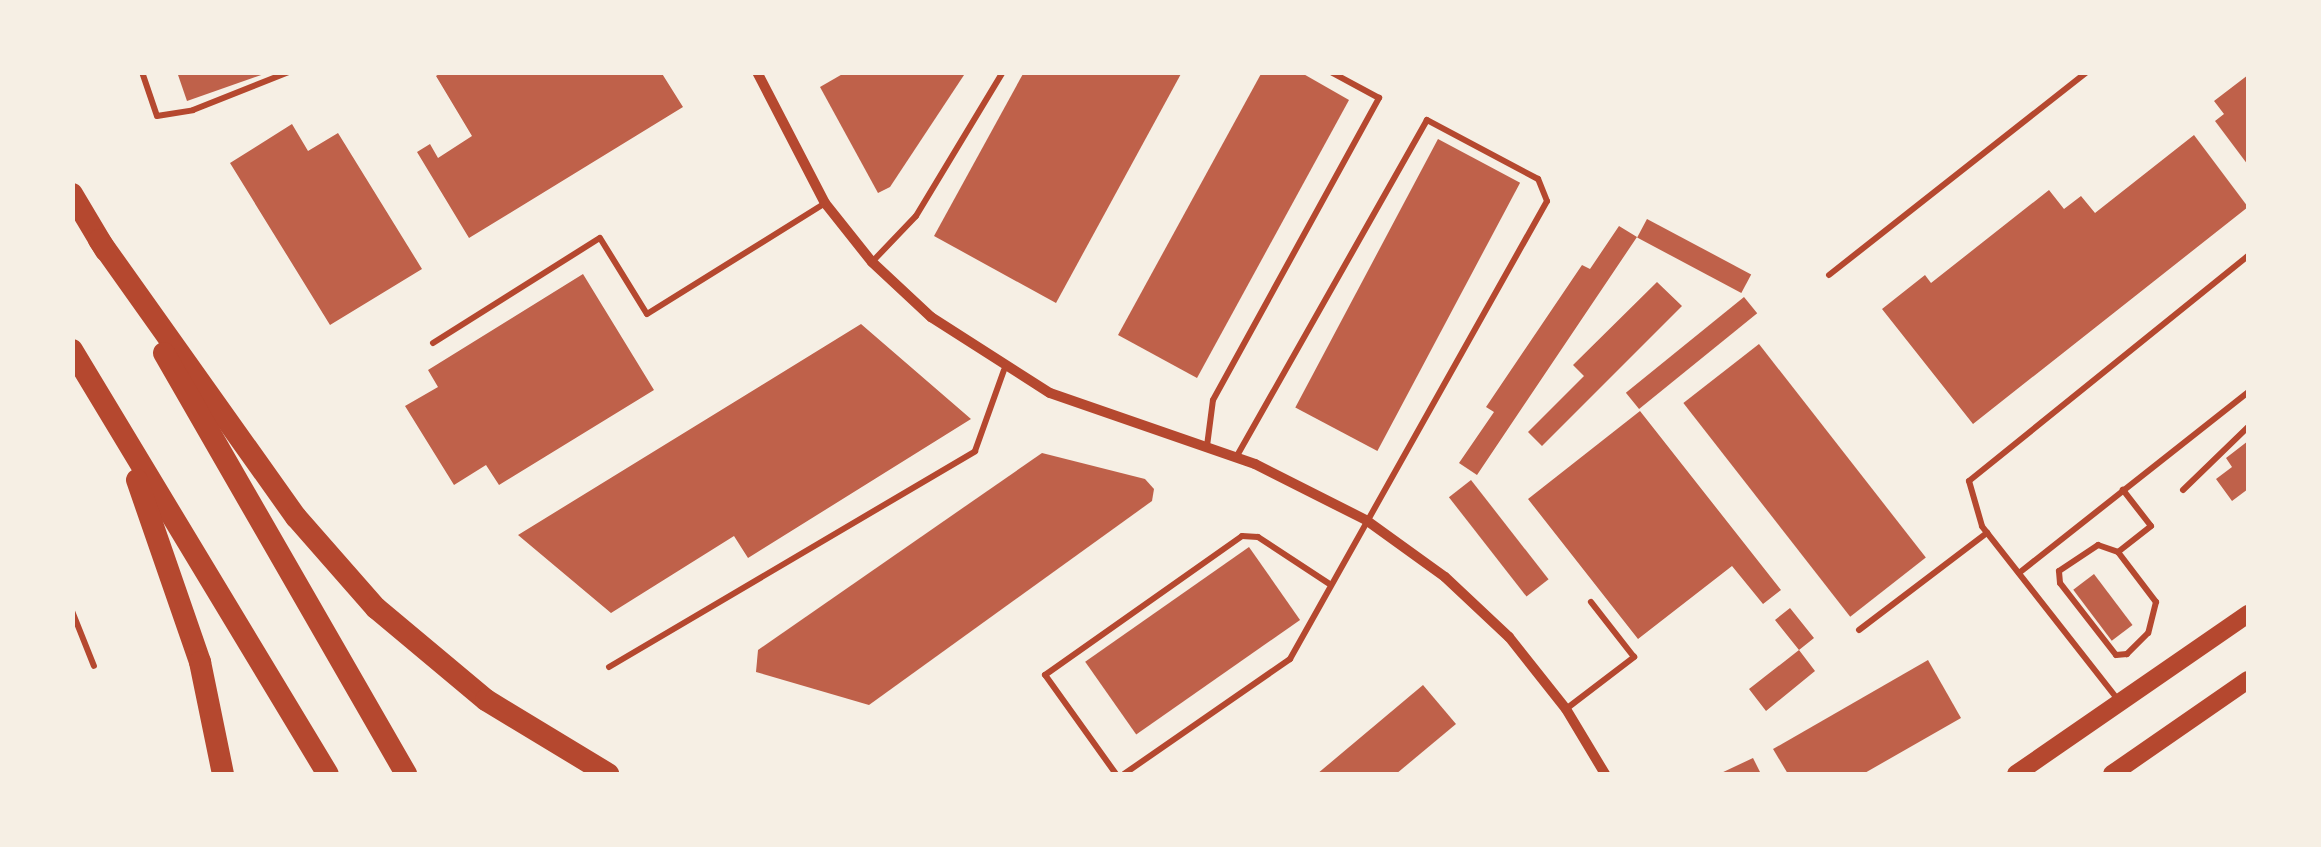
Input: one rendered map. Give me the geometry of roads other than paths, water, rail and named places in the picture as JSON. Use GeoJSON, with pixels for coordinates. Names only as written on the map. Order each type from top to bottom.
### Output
{"type":"FeatureCollection","features":[{"type":"Feature","properties":{"kind":"highway"},"geometry":{"type":"LineString","coordinates":[[72,194],[406,774]]}},
{"type":"Feature","properties":{"kind":"highway"},"geometry":{"type":"LineString","coordinates":[[99,240],[296,517],[376,608],[486,700],[608,774]]}},
{"type":"Feature","properties":{"kind":"highway"},"geometry":{"type":"LineString","coordinates":[[72,350],[126,448],[328,774]]}},
{"type":"Feature","properties":{"kind":"highway"},"geometry":{"type":"LineString","coordinates":[[126,448],[200,662],[223,774]]}},
{"type":"Feature","properties":{"kind":"main road"},"geometry":{"type":"LineString","coordinates":[[2016,774],[2123,706],[2248,614]]}},
{"type":"Feature","properties":{"kind":"main road"},"geometry":{"type":"LineString","coordinates":[[2112,774],[2248,680]]}},
{"type":"Feature","properties":{"kind":"street"},"geometry":{"type":"LineString","coordinates":[[757,72],[825,203],[872,262],[931,317],[1004,370],[1106,416],[1236,457],[1366,520],[1480,608],[1566,708],[1605,774]]}},
{"type":"Feature","properties":{"kind":"lane"},"geometry":{"type":"LineString","coordinates":[[142,72],[158,116],[193,110],[289,72]]}},
{"type":"Feature","properties":{"kind":"lane"},"geometry":{"type":"LineString","coordinates":[[872,262],[916,216],[1003,72]]}},
{"type":"Feature","properties":{"kind":"lane"},"geometry":{"type":"LineString","coordinates":[[1207,448],[1213,400],[1379,98],[1331,72]]}},
{"type":"Feature","properties":{"kind":"lane"},"geometry":{"type":"LineString","coordinates":[[1829,275],[2087,72]]}},
{"type":"Feature","properties":{"kind":"lane"},"geometry":{"type":"LineString","coordinates":[[1236,457],[1427,120],[1538,179],[1546,201],[1328,583],[1290,659],[1120,774],[1045,676],[1242,536],[1258,538],[1328,583]]}},
{"type":"Feature","properties":{"kind":"lane"},"geometry":{"type":"LineString","coordinates":[[434,343],[600,238],[648,314],[825,203]]}},
{"type":"Feature","properties":{"kind":"lane"},"geometry":{"type":"LineString","coordinates":[[2123,706],[1987,533],[1970,499],[1969,481],[1979,468],[2248,256]]}},
{"type":"Feature","properties":{"kind":"lane"},"geometry":{"type":"LineString","coordinates":[[609,668],[975,450],[1004,370]]}},
{"type":"Feature","properties":{"kind":"lane"},"geometry":{"type":"LineString","coordinates":[[2018,573],[2248,392]]}},
{"type":"Feature","properties":{"kind":"lane"},"geometry":{"type":"LineString","coordinates":[[2183,490],[2248,427]]}},
{"type":"Feature","properties":{"kind":"lane"},"geometry":{"type":"LineString","coordinates":[[2118,552],[2152,526],[2124,490]]}},
{"type":"Feature","properties":{"kind":"lane"},"geometry":{"type":"LineString","coordinates":[[1859,630],[1987,533]]}},
{"type":"Feature","properties":{"kind":"lane"},"geometry":{"type":"LineString","coordinates":[[2098,545],[2118,552],[2156,602],[2136,649],[2116,655],[2060,583],[2059,571],[2084,550],[2098,545]]}},
{"type":"Feature","properties":{"kind":"lane"},"geometry":{"type":"LineString","coordinates":[[1566,708],[1634,656],[1591,602]]}},
{"type":"Feature","properties":{"kind":"lane"},"geometry":{"type":"LineString","coordinates":[[72,610],[94,666]]}}]}
